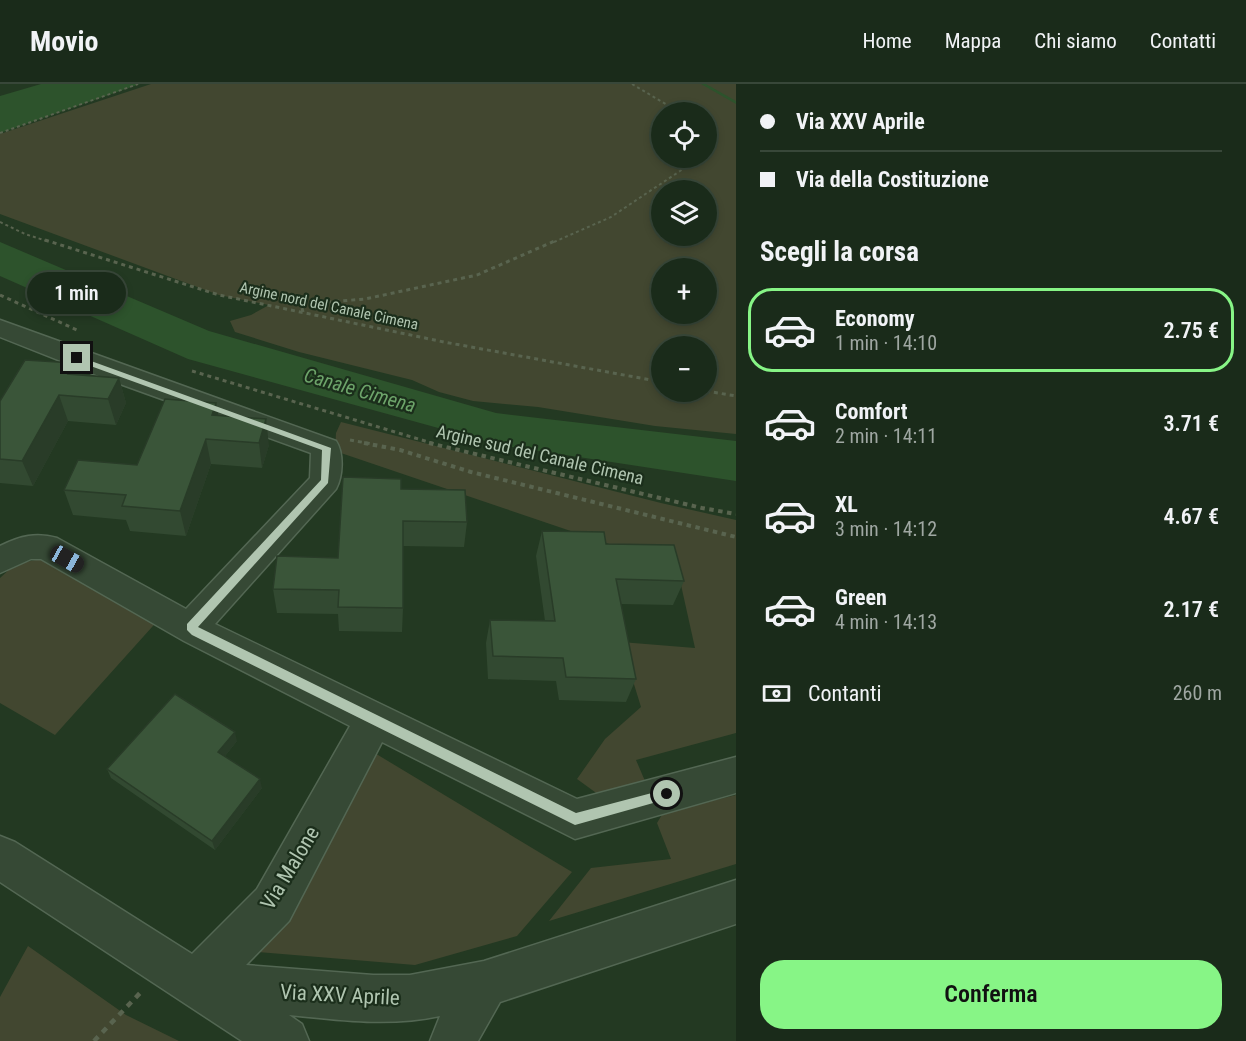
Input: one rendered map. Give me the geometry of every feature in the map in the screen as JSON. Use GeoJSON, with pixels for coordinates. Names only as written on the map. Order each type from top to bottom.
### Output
{"type":"FeatureCollection","features":[{"type":"Feature","properties":{"kind":"street"},"geometry":{"type":"LineString","coordinates":[[0,328],[119,374],[326,448],[325,480],[191,627]]}},
{"type":"Feature","properties":{"kind":"street"},"geometry":{"type":"LineString","coordinates":[[0,560],[27,547],[46,547],[191,627],[575,819],[736,775]]}},
{"type":"Feature","properties":{"kind":"street","name":"Via Malone"},"geometry":{"type":"LineString","coordinates":[[180,975],[273,905],[365,736]]}},
{"type":"Feature","properties":{"kind":"street","name":"Via XXV Aprile"},"geometry":{"type":"LineString","coordinates":[[0,856],[180,975],[285,1041]]}},
{"type":"Feature","properties":{"kind":"street","name":"Via XXV Aprile"},"geometry":{"type":"LineString","coordinates":[[180,975],[373,999],[410,999],[484,984],[736,902]]}},
{"type":"Feature","properties":{"kind":"street"},"geometry":{"type":"LineString","coordinates":[[454,1041],[484,984]]}},
{"type":"Feature","properties":{"kind":"path"},"geometry":{"type":"LineString","coordinates":[[0,133],[138,84]]}},
{"type":"Feature","properties":{"kind":"path"},"geometry":{"type":"LineString","coordinates":[[632,84],[662,102]]}},
{"type":"Feature","properties":{"kind":"path"},"geometry":{"type":"LineString","coordinates":[[303,312],[300,300],[316,303],[364,299],[477,275],[611,217],[684,168]]}},
{"type":"Feature","properties":{"kind":"path","name":"Argine nord del Canale Cimena"},"geometry":{"type":"LineString","coordinates":[[0,222],[26,234],[219,295],[444,342],[651,380]]}},
{"type":"Feature","properties":{"kind":"path"},"geometry":{"type":"LineString","coordinates":[[0,295],[85,333]]}},
{"type":"Feature","properties":{"kind":"path","name":"Argine sud del Canale Cimena"},"geometry":{"type":"LineString","coordinates":[[182,368],[417,440],[702,508],[736,514]]}},
{"type":"Feature","properties":{"kind":"path"},"geometry":{"type":"LineString","coordinates":[[717,393],[736,396]]}},
{"type":"Feature","properties":{"kind":"path"},"geometry":{"type":"LineString","coordinates":[[326,448],[337,438],[368,442],[483,475],[736,537]]}},
{"type":"Feature","properties":{"kind":"path"},"geometry":{"type":"LineString","coordinates":[[94,1041],[180,975]]}},
{"type":"Feature","properties":{"kind":"shaded area"},"geometry":{"type":"Polygon","coordinates":[[[151,84],[736,84],[736,434],[655,426],[538,407],[473,401],[439,392],[412,380],[299,352],[235,332],[230,321],[251,315],[269,305],[219,295],[0,214],[0,134],[151,84]]]}},
{"type":"Feature","properties":{"kind":"shaded area"},"geometry":{"type":"Polygon","coordinates":[[[341,422],[736,520],[736,733],[636,760],[648,788],[634,793],[629,785],[599,795],[577,779],[605,739],[641,707],[621,642],[695,648],[677,567],[335,451],[336,433],[341,422]]]}},
{"type":"Feature","properties":{"kind":"shaded area"},"geometry":{"type":"Polygon","coordinates":[[[46,558],[161,617],[55,735],[0,703],[0,578],[15,564],[46,558]]]}},
{"type":"Feature","properties":{"kind":"shaded area"},"geometry":{"type":"Polygon","coordinates":[[[373,752],[572,872],[517,936],[415,965],[258,952],[300,901],[373,752]]]}},
{"type":"Feature","properties":{"kind":"shaded area"},"geometry":{"type":"Polygon","coordinates":[[[736,795],[736,864],[549,921],[591,868],[671,859],[657,823],[663,813],[736,795]]]}},
{"type":"Feature","properties":{"kind":"shaded area"},"geometry":{"type":"Polygon","coordinates":[[[28,946],[126,1015],[179,1041],[0,1041],[0,997],[28,946]]]}},
{"type":"Feature","properties":{"kind":"water"},"geometry":{"type":"Polygon","coordinates":[[[41,84],[140,84],[0,133],[0,96],[41,84]]]}},
{"type":"Feature","properties":{"kind":"water","name":"Canale Cimena"},"geometry":{"type":"Polygon","coordinates":[[[0,242],[209,331],[496,413],[736,441],[736,481],[500,445],[188,359],[0,276],[0,242]]]}},
{"type":"Feature","properties":{"kind":"building"},"geometry":{"type":"Polygon","coordinates":[[[25,360],[74,363],[68,374],[119,378],[108,399],[59,395],[22,461],[0,459],[0,401],[25,360]]]}},
{"type":"Feature","properties":{"kind":"building"},"geometry":{"type":"Polygon","coordinates":[[[165,399],[216,403],[212,415],[266,419],[259,443],[206,439],[180,511],[122,506],[126,495],[64,490],[78,460],[137,465],[165,399]]]}},
{"type":"Feature","properties":{"kind":"building"},"geometry":{"type":"Polygon","coordinates":[[[343,477],[401,479],[401,489],[465,490],[467,522],[403,521],[403,608],[338,607],[339,590],[273,589],[277,556],[338,558],[343,477]]]}},
{"type":"Feature","properties":{"kind":"building"},"geometry":{"type":"Polygon","coordinates":[[[542,531],[604,532],[606,544],[674,545],[684,581],[616,579],[636,679],[566,677],[563,658],[493,656],[490,620],[555,621],[542,531]]]}},
{"type":"Feature","properties":{"kind":"building"},"geometry":{"type":"Polygon","coordinates":[[[175,694],[235,732],[218,752],[260,779],[212,841],[107,769],[175,694]]]}},
{"type":"Feature","properties":{"kind":"waterway"},"geometry":{"type":"LineString","coordinates":[[703,84],[736,103]]}},
{"type":"Feature","properties":{"kind":"route"},"geometry":{"type":"LineString","coordinates":[[77,358],[326,448],[325,480],[191,627],[196,632],[575,819],[667,794]]}}]}
